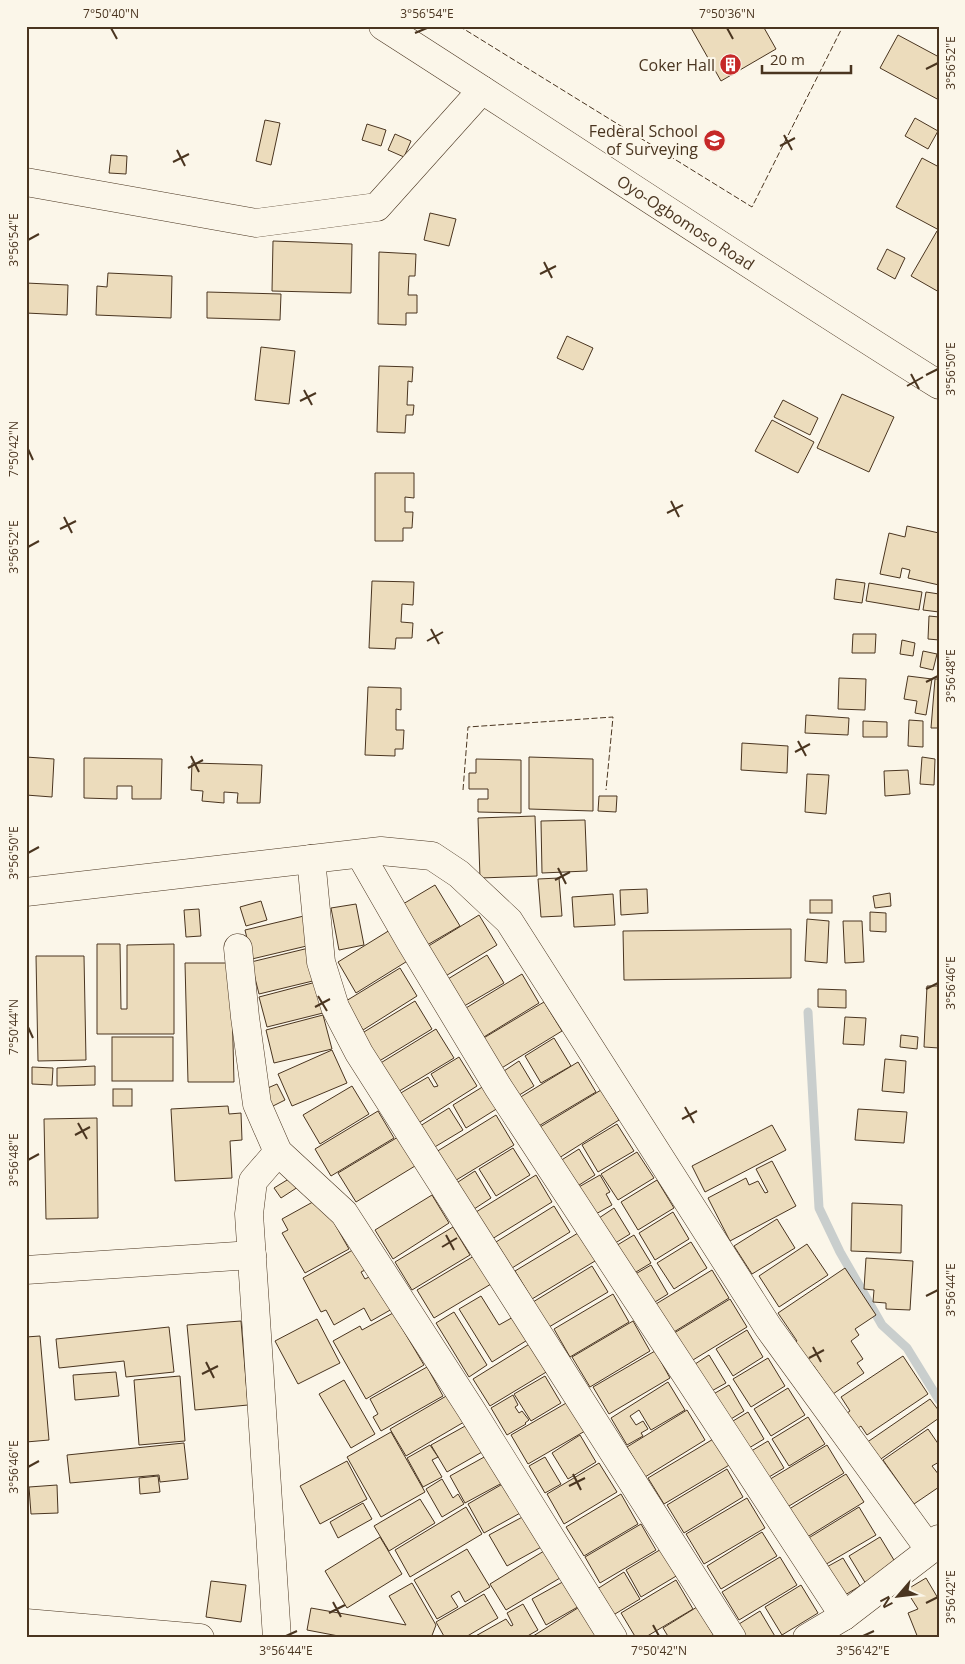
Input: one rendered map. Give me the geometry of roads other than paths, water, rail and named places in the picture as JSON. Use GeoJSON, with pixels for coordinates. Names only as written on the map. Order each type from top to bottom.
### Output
{"type":"FeatureCollection","features":[{"type":"Feature","properties":{"kind":"main road","name":"Oyo-Ogbomoso Road"},"geometry":{"type":"LineString","coordinates":[[383,26],[814,307],[939,386]]}},
{"type":"Feature","properties":{"kind":"main road"},"geometry":{"type":"LineString","coordinates":[[26,182],[256,224],[377,207],[482,90]]}},
{"type":"Feature","properties":{"kind":"main road"},"geometry":{"type":"LineString","coordinates":[[26,892],[381,851],[432,856],[459,874],[509,922],[768,1327],[934,1544],[844,1616],[807,1638]]}},
{"type":"Feature","properties":{"kind":"main road"},"geometry":{"type":"LineString","coordinates":[[360,854],[498,1088],[844,1616]]}},
{"type":"Feature","properties":{"kind":"main road"},"geometry":{"type":"LineString","coordinates":[[311,859],[321,962],[334,1007],[364,1061],[732,1638]]}},
{"type":"Feature","properties":{"kind":"main road"},"geometry":{"type":"LineString","coordinates":[[238,948],[245,1018],[257,1104],[278,1152],[344,1213],[470,1408],[613,1638]]}},
{"type":"Feature","properties":{"kind":"main road"},"geometry":{"type":"LineString","coordinates":[[277,1638],[249,1214],[253,1181],[278,1152]]}},
{"type":"Feature","properties":{"kind":"main road"},"geometry":{"type":"LineString","coordinates":[[26,1270],[252,1255]]}},
{"type":"Feature","properties":{"kind":"main road"},"geometry":{"type":"LineString","coordinates":[[26,1623],[200,1638]]}},
{"type":"Feature","properties":{"kind":"waterway"},"geometry":{"type":"LineString","coordinates":[[808,1012],[819,1208],[840,1252],[882,1325],[907,1348],[939,1400]]}},
{"type":"Feature","properties":{"kind":"place","name":"Coker Hall"},"geometry":{"type":"Point","coordinates":[731,65]}},
{"type":"Feature","properties":{"kind":"place","name":"Federal School of Surveying"},"geometry":{"type":"Point","coordinates":[714,140]}}]}
